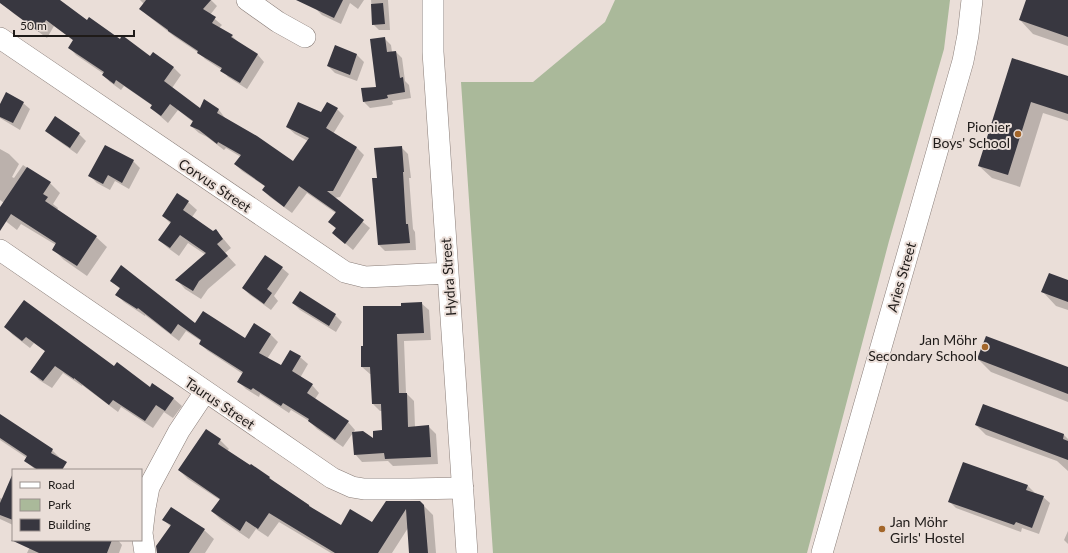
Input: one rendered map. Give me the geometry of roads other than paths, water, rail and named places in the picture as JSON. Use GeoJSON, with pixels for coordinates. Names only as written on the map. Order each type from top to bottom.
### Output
{"type":"FeatureCollection","features":[{"type":"Feature","properties":{"kind":"street"},"geometry":{"type":"LineString","coordinates":[[247,0],[278,22],[305,37]]}},
{"type":"Feature","properties":{"kind":"street","name":"Hydra Street"},"geometry":{"type":"LineString","coordinates":[[433,0],[433,52],[467,553]]}},
{"type":"Feature","properties":{"kind":"street","name":"Aries Street"},"geometry":{"type":"LineString","coordinates":[[822,553],[963,61],[972,0]]}},
{"type":"Feature","properties":{"kind":"street","name":"Corvus Street"},"geometry":{"type":"LineString","coordinates":[[0,38],[345,272],[365,277],[448,273]]}},
{"type":"Feature","properties":{"kind":"street","name":"Taurus Street"},"geometry":{"type":"LineString","coordinates":[[0,250],[332,478],[352,487],[364,489],[463,488]]}},
{"type":"Feature","properties":{"kind":"street"},"geometry":{"type":"LineString","coordinates":[[145,553],[142,533],[144,508],[149,487],[179,431],[205,392]]}},
{"type":"Feature","properties":{"kind":"place","name":"Pionier Boys' School"},"geometry":{"type":"Point","coordinates":[1018,134]}},
{"type":"Feature","properties":{"kind":"place","name":"Jan Möhr Secondary School"},"geometry":{"type":"Point","coordinates":[985,347]}},
{"type":"Feature","properties":{"kind":"place","name":"Jan Möhr Girls' Hostel"},"geometry":{"type":"Point","coordinates":[882,529]}}]}
